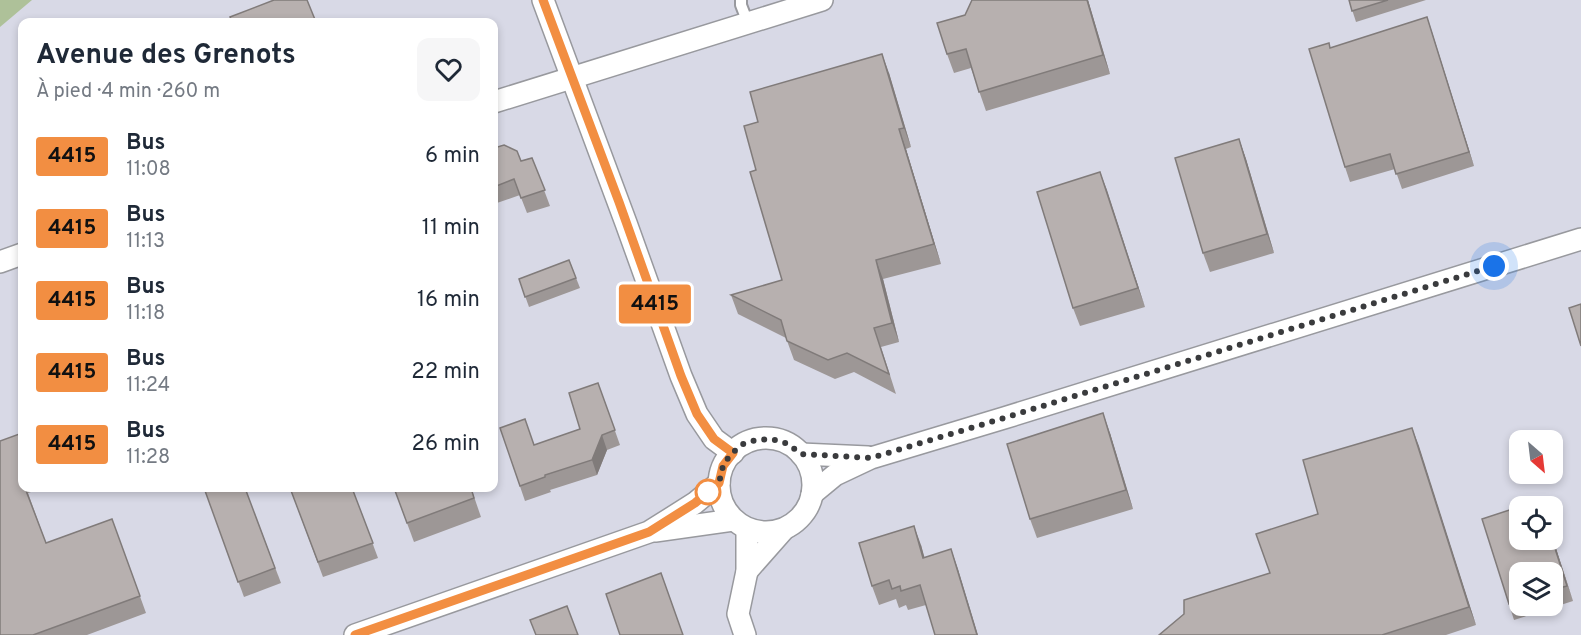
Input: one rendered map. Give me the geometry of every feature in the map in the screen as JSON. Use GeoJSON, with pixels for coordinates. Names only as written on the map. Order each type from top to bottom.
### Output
{"type":"FeatureCollection","features":[{"type":"Feature","properties":{"kind":"street"},"geometry":{"type":"LineString","coordinates":[[543,0],[681,376],[697,414],[714,439],[733,453]]}},
{"type":"Feature","properties":{"kind":"street"},"geometry":{"type":"LineString","coordinates":[[498,101],[822,0]]}},
{"type":"Feature","properties":{"kind":"street"},"geometry":{"type":"LineString","coordinates":[[812,494],[835,475],[871,458],[1581,239]]}},
{"type":"Feature","properties":{"kind":"street"},"geometry":{"type":"LineString","coordinates":[[0,262],[18,255]]}},
{"type":"Feature","properties":{"kind":"street"},"geometry":{"type":"LineString","coordinates":[[745,635],[738,614],[747,571],[740,524],[721,500],[719,483],[723,466],[743,444],[772,439],[788,444],[807,462],[812,478],[812,494],[807,508],[797,520],[784,529],[747,571]]}},
{"type":"Feature","properties":{"kind":"street"},"geometry":{"type":"LineString","coordinates":[[801,454],[871,458]]}},
{"type":"Feature","properties":{"kind":"street"},"geometry":{"type":"LineString","coordinates":[[649,532],[695,503],[719,483]]}},
{"type":"Feature","properties":{"kind":"street"},"geometry":{"type":"LineString","coordinates":[[356,635],[649,532],[711,524],[740,524],[763,533],[784,529]]}},
{"type":"Feature","properties":{"kind":"lane"},"geometry":{"type":"LineString","coordinates":[[741,0],[748,23]]}},
{"type":"Feature","properties":{"kind":"shaded area"},"geometry":{"type":"Polygon","coordinates":[[[0,0],[1581,0],[1581,635],[0,635],[0,0]]]}},
{"type":"Feature","properties":{"kind":"green space"},"geometry":{"type":"Polygon","coordinates":[[[0,0],[32,0],[0,27],[0,0]]]}},
{"type":"Feature","properties":{"kind":"building"},"geometry":{"type":"Polygon","coordinates":[[[274,0],[307,0],[314,18],[230,18],[274,0]]]}},
{"type":"Feature","properties":{"kind":"building"},"geometry":{"type":"Polygon","coordinates":[[[972,0],[1087,0],[1103,55],[979,92],[966,49],[947,54],[937,23],[965,15],[972,0]]]}},
{"type":"Feature","properties":{"kind":"building"},"geometry":{"type":"Polygon","coordinates":[[[1349,0],[1388,0],[1352,11],[1349,0]]]}},
{"type":"Feature","properties":{"kind":"building"},"geometry":{"type":"Polygon","coordinates":[[[1427,17],[1469,152],[1396,174],[1390,154],[1345,167],[1309,49],[1329,43],[1330,48],[1427,17]]]}},
{"type":"Feature","properties":{"kind":"building"},"geometry":{"type":"Polygon","coordinates":[[[882,54],[904,128],[899,129],[934,244],[876,260],[892,323],[874,328],[889,374],[847,353],[828,360],[787,341],[781,320],[731,295],[782,280],[750,172],[756,170],[744,126],[758,122],[750,92],[882,54]]]}},
{"type":"Feature","properties":{"kind":"building"},"geometry":{"type":"Polygon","coordinates":[[[1239,139],[1267,234],[1203,253],[1175,158],[1239,139]]]}},
{"type":"Feature","properties":{"kind":"building"},"geometry":{"type":"Polygon","coordinates":[[[504,145],[517,151],[521,161],[532,158],[545,190],[521,198],[514,179],[498,185],[498,147],[504,145]]]}},
{"type":"Feature","properties":{"kind":"building"},"geometry":{"type":"Polygon","coordinates":[[[1100,172],[1138,288],[1073,308],[1037,192],[1100,172]]]}},
{"type":"Feature","properties":{"kind":"building"},"geometry":{"type":"Polygon","coordinates":[[[569,260],[576,278],[525,297],[519,279],[569,260]]]}},
{"type":"Feature","properties":{"kind":"building"},"geometry":{"type":"Polygon","coordinates":[[[1581,304],[1581,346],[1569,308],[1581,304]]]}},
{"type":"Feature","properties":{"kind":"building"},"geometry":{"type":"Polygon","coordinates":[[[598,383],[615,430],[602,435],[592,460],[545,475],[545,477],[520,486],[500,428],[525,419],[534,445],[580,429],[569,393],[598,383]]]}},
{"type":"Feature","properties":{"kind":"building"},"geometry":{"type":"Polygon","coordinates":[[[1103,413],[1126,490],[1030,519],[1007,444],[1103,413]]]}},
{"type":"Feature","properties":{"kind":"building"},"geometry":{"type":"Polygon","coordinates":[[[1412,428],[1469,607],[1382,635],[1159,635],[1184,614],[1184,600],[1270,573],[1256,534],[1318,514],[1303,460],[1412,428]]]}},
{"type":"Feature","properties":{"kind":"building"},"geometry":{"type":"Polygon","coordinates":[[[18,434],[18,492],[27,492],[46,543],[112,519],[140,596],[33,635],[0,635],[0,441],[18,434]]]}},
{"type":"Feature","properties":{"kind":"building"},"geometry":{"type":"Polygon","coordinates":[[[205,492],[246,492],[275,568],[238,582],[205,492]]]}},
{"type":"Feature","properties":{"kind":"building"},"geometry":{"type":"Polygon","coordinates":[[[292,492],[354,492],[373,543],[318,562],[292,492]]]}},
{"type":"Feature","properties":{"kind":"building"},"geometry":{"type":"Polygon","coordinates":[[[395,492],[472,492],[474,498],[407,523],[395,492]]]}},
{"type":"Feature","properties":{"kind":"building"},"geometry":{"type":"Polygon","coordinates":[[[1509,510],[1509,550],[1556,550],[1559,562],[1509,562],[1509,604],[1482,519],[1509,510]]]}},
{"type":"Feature","properties":{"kind":"building"},"geometry":{"type":"Polygon","coordinates":[[[914,526],[923,558],[951,549],[977,635],[935,635],[920,585],[901,591],[900,586],[892,589],[889,580],[872,586],[859,543],[914,526]]]}},
{"type":"Feature","properties":{"kind":"building"},"geometry":{"type":"Polygon","coordinates":[[[661,573],[683,635],[620,635],[606,594],[661,573]]]}},
{"type":"Feature","properties":{"kind":"building"},"geometry":{"type":"Polygon","coordinates":[[[1563,573],[1567,586],[1563,587],[1563,573]]]}},
{"type":"Feature","properties":{"kind":"building"},"geometry":{"type":"Polygon","coordinates":[[[567,606],[578,635],[536,635],[530,620],[567,606]]]}},
{"type":"Feature","properties":{"kind":"bus line","name":"4415"},"geometry":{"type":"LineString","coordinates":[[355,635],[649,532],[695,503],[719,483],[723,466],[733,453],[714,439],[697,414],[681,376],[543,0]]}},
{"type":"Feature","properties":{"kind":"route"},"geometry":{"type":"LineString","coordinates":[[708,492],[719,483],[723,466],[730,455],[743,444],[756,440],[772,439],[788,444],[801,454],[871,458],[1494,266]]}}]}
